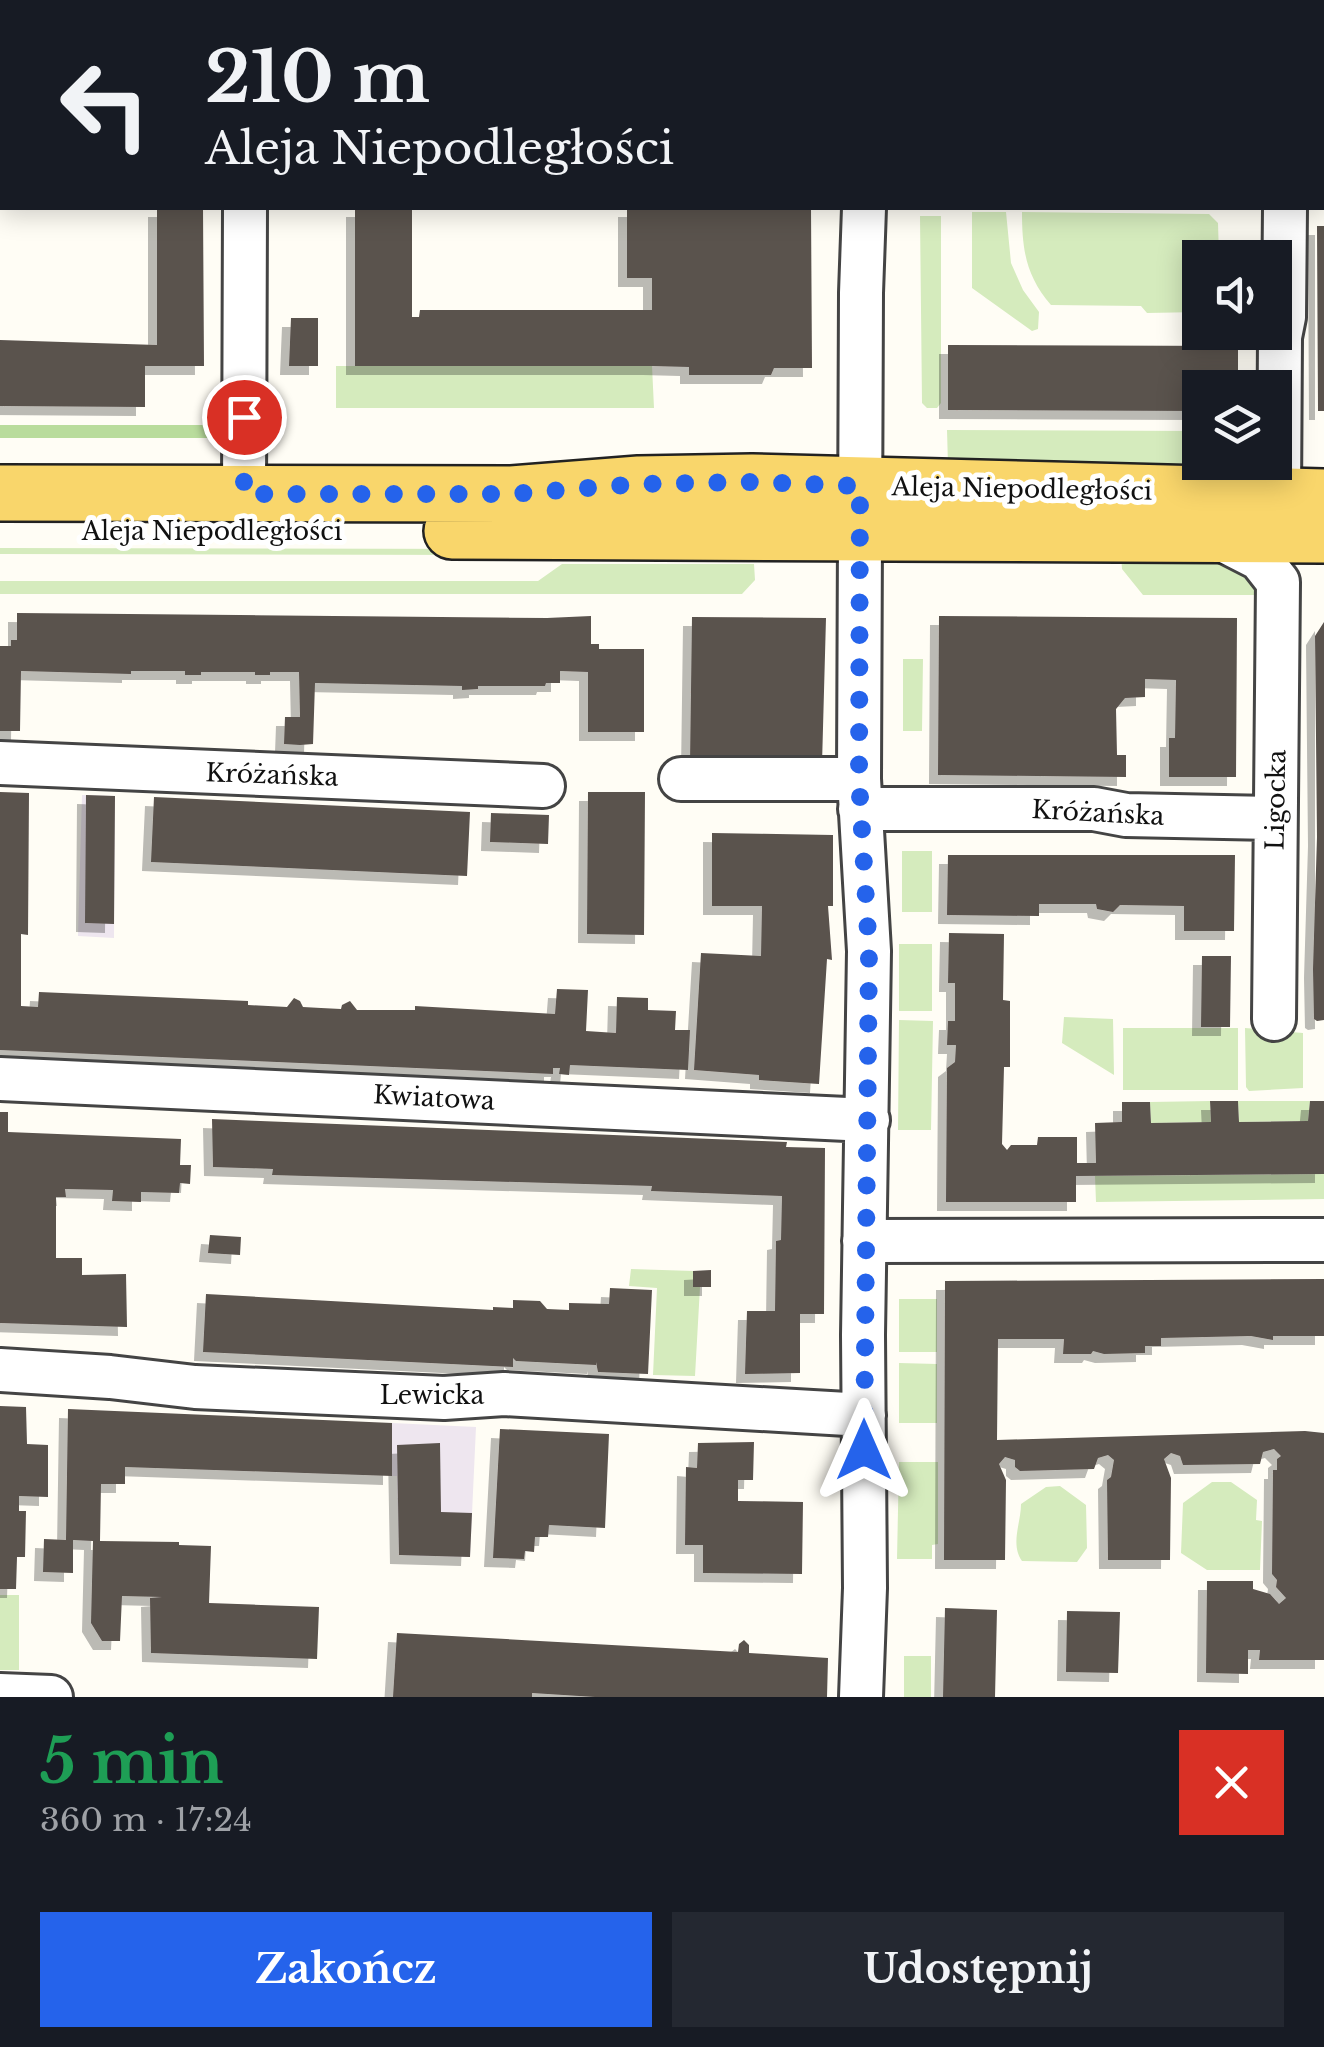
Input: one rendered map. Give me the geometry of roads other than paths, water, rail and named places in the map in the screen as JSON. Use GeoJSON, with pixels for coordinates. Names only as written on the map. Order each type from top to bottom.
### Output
{"type":"FeatureCollection","features":[{"type":"Feature","properties":{"kind":"main road","name":"Aleja Niepodległości"},"geometry":{"type":"LineString","coordinates":[[0,493],[512,494],[638,484],[752,482],[860,509],[1210,534],[1324,536]]}},
{"type":"Feature","properties":{"kind":"main road","name":"Aleja Niepodległości"},"geometry":{"type":"LineString","coordinates":[[0,530],[860,509],[1124,490],[1301,497]]}},
{"type":"Feature","properties":{"kind":"street"},"geometry":{"type":"LineString","coordinates":[[244,210],[244,494]]}},
{"type":"Feature","properties":{"kind":"street"},"geometry":{"type":"LineString","coordinates":[[861,1697],[869,951],[860,794],[864,210]]}},
{"type":"Feature","properties":{"kind":"street"},"geometry":{"type":"LineString","coordinates":[[1285,210],[1284,317],[1280,337],[1301,497]]}},
{"type":"Feature","properties":{"kind":"street"},"geometry":{"type":"LineString","coordinates":[[1210,534],[1248,550],[1270,568],[1278,582],[1302,549],[1324,536]]}},
{"type":"Feature","properties":{"kind":"street","name":"Ligocka"},"geometry":{"type":"LineString","coordinates":[[1274,1019],[1278,582]]}},
{"type":"Feature","properties":{"kind":"street","name":"Króżańska"},"geometry":{"type":"LineString","coordinates":[[0,763],[544,786]]}},
{"type":"Feature","properties":{"kind":"street","name":"Króżańska"},"geometry":{"type":"LineString","coordinates":[[682,779],[1094,809],[1126,815],[1275,818]]}},
{"type":"Feature","properties":{"kind":"street","name":"Kwiatowa"},"geometry":{"type":"LineString","coordinates":[[0,1079],[868,1120]]}},
{"type":"Feature","properties":{"kind":"street"},"geometry":{"type":"LineString","coordinates":[[864,1241],[1324,1240]]}},
{"type":"Feature","properties":{"kind":"street","name":"Lewicka"},"geometry":{"type":"LineString","coordinates":[[0,1370],[194,1387],[444,1398],[504,1394],[864,1415]]}},
{"type":"Feature","properties":{"kind":"street"},"geometry":{"type":"LineString","coordinates":[[0,1695],[51,1697]]}}]}
